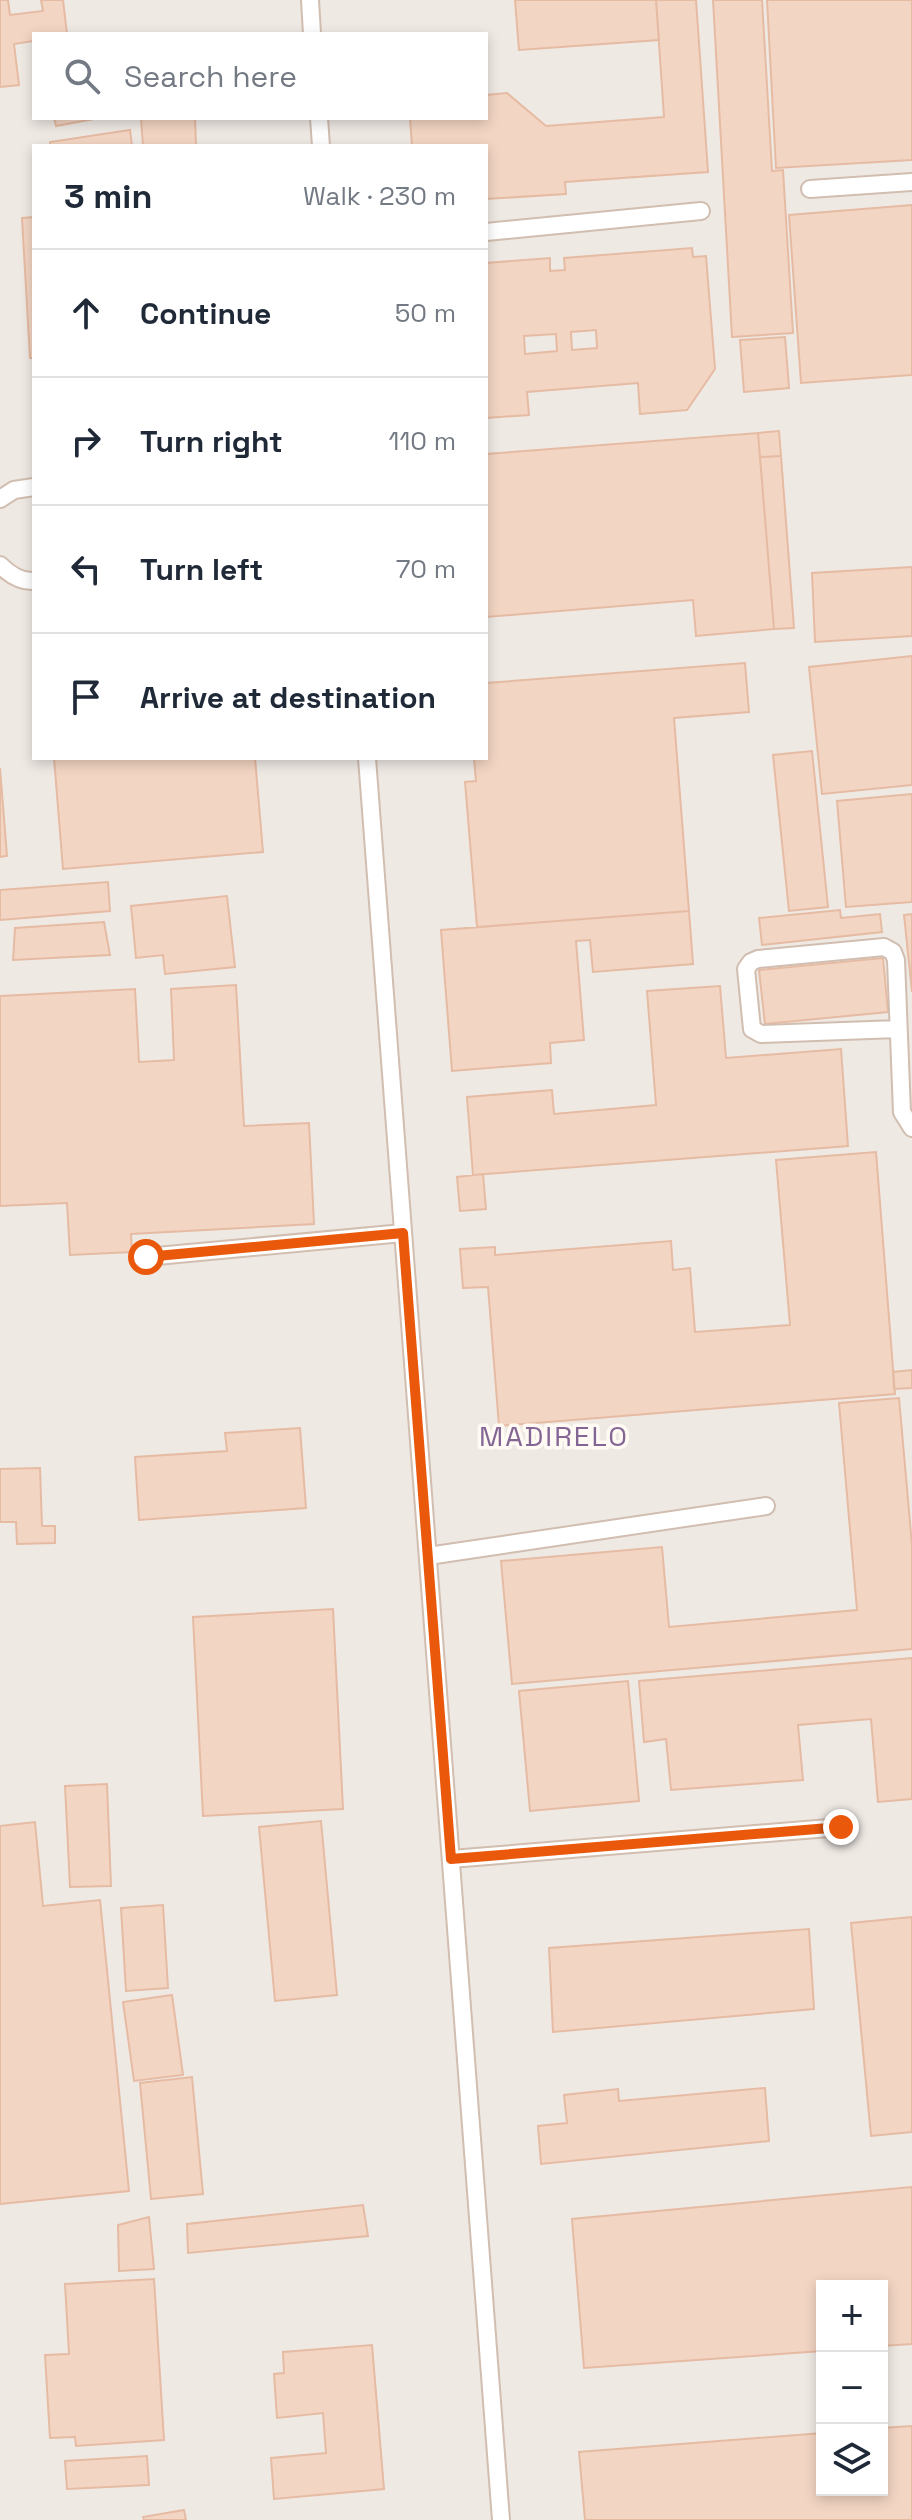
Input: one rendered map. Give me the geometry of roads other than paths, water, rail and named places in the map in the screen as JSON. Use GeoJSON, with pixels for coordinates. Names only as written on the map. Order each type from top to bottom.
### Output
{"type":"FeatureCollection","features":[{"type":"Feature","properties":{"kind":"lane"},"geometry":{"type":"LineString","coordinates":[[310,0],[312,32]]}},
{"type":"Feature","properties":{"kind":"lane"},"geometry":{"type":"LineString","coordinates":[[319,120],[321,144]]}},
{"type":"Feature","properties":{"kind":"lane"},"geometry":{"type":"LineString","coordinates":[[810,189],[912,182]]}},
{"type":"Feature","properties":{"kind":"lane"},"geometry":{"type":"LineString","coordinates":[[488,232],[701,211]]}},
{"type":"Feature","properties":{"kind":"lane"},"geometry":{"type":"LineString","coordinates":[[0,499],[14,490],[32,487]]}},
{"type":"Feature","properties":{"kind":"lane"},"geometry":{"type":"LineString","coordinates":[[0,565],[11,575],[32,581]]}},
{"type":"Feature","properties":{"kind":"lane"},"geometry":{"type":"LineString","coordinates":[[367,760],[501,2520]]}},
{"type":"Feature","properties":{"kind":"lane"},"geometry":{"type":"LineString","coordinates":[[898,1029],[761,1034],[752,1029],[746,969],[758,959],[884,947],[893,952],[896,960],[902,1112],[912,1128]]}},
{"type":"Feature","properties":{"kind":"lane"},"geometry":{"type":"LineString","coordinates":[[146,1257],[403,1233]]}},
{"type":"Feature","properties":{"kind":"lane"},"geometry":{"type":"LineString","coordinates":[[428,1556],[766,1506]]}},
{"type":"Feature","properties":{"kind":"lane"},"geometry":{"type":"LineString","coordinates":[[451,1859],[841,1827]]}},
{"type":"Feature","properties":{"kind":"district","name":"MADIRELO"},"geometry":{"type":"Point","coordinates":[554,1436]}}]}
